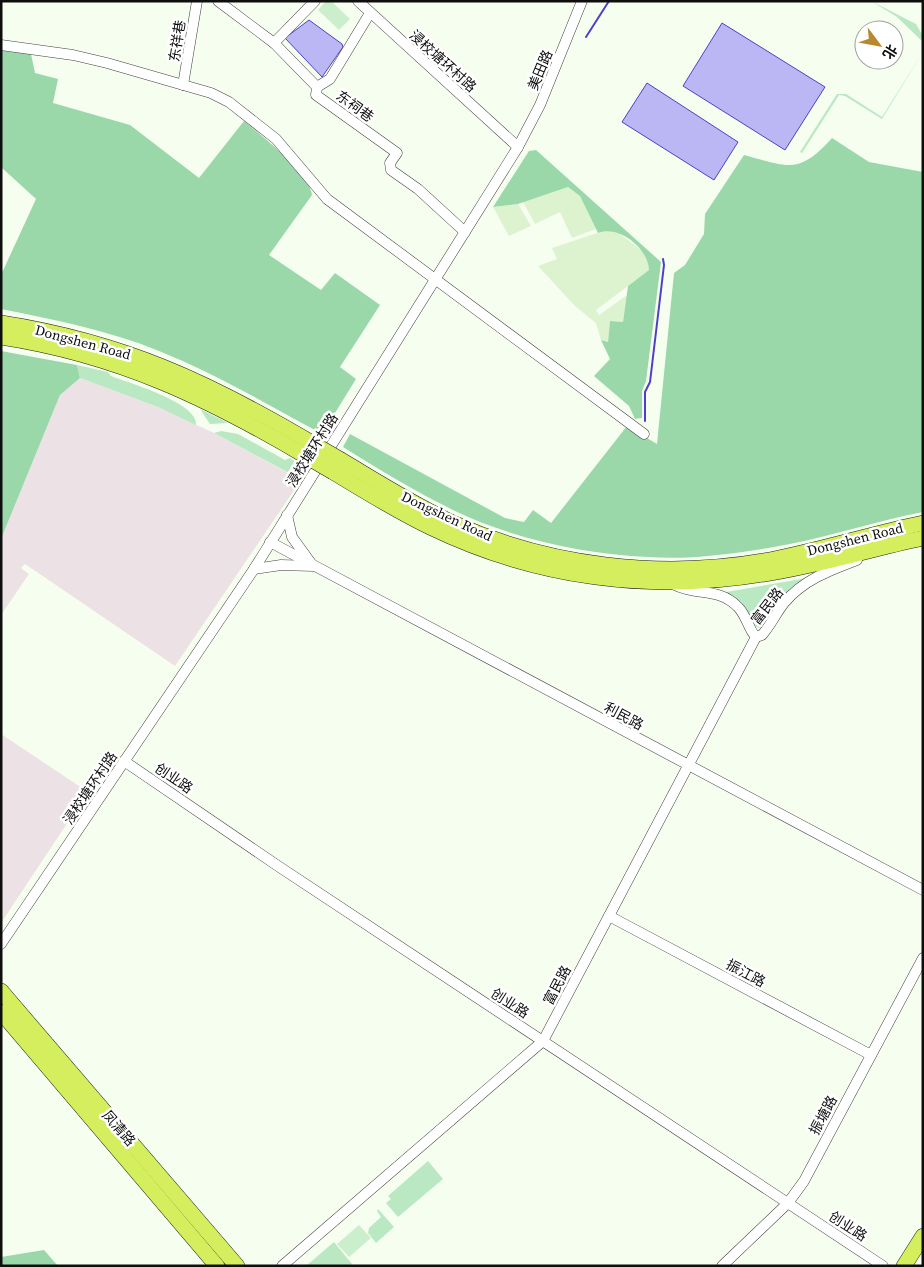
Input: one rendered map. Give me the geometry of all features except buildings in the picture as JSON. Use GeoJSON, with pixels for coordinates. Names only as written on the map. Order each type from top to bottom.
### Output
{"type":"FeatureCollection","features":[{"type":"Feature","properties":{"kind":"highway","name":"Dongshen Road"},"geometry":{"type":"LineString","coordinates":[[1,323],[84,340],[168,368],[234,398],[313,452],[431,528],[501,556],[537,566],[583,576],[670,583],[757,576],[923,538]]}},
{"type":"Feature","properties":{"kind":"highway","name":"Dongshen Road"},"geometry":{"type":"LineString","coordinates":[[1,337],[80,353],[170,384],[313,452]]}},
{"type":"Feature","properties":{"kind":"highway","name":"Dongshen Road"},"geometry":{"type":"LineString","coordinates":[[337,466],[480,534],[540,553],[603,564],[669,569],[736,565],[791,555],[923,523]]}},
{"type":"Feature","properties":{"kind":"highway","name":"凤清路"},"geometry":{"type":"LineString","coordinates":[[1,991],[237,1266]]}},
{"type":"Feature","properties":{"kind":"highway","name":"凤清路"},"geometry":{"type":"LineString","coordinates":[[1,1012],[217,1266]]}},
{"type":"Feature","properties":{"kind":"highway"},"geometry":{"type":"LineString","coordinates":[[904,1266],[923,1236]]}},
{"type":"Feature","properties":{"kind":"street","name":"东祥巷"},"geometry":{"type":"LineString","coordinates":[[183,85],[197,1]]}},
{"type":"Feature","properties":{"kind":"street","name":"东祠巷"},"geometry":{"type":"LineString","coordinates":[[218,1],[274,43],[317,87],[316,95],[397,153],[390,163],[391,170],[418,189],[465,232]]}},
{"type":"Feature","properties":{"kind":"street"},"geometry":{"type":"LineString","coordinates":[[274,43],[315,1]]}},
{"type":"Feature","properties":{"kind":"street","name":"浸校塘环村路"},"geometry":{"type":"LineString","coordinates":[[1,944],[254,569],[518,147],[358,1]]}},
{"type":"Feature","properties":{"kind":"street","name":"美田路"},"geometry":{"type":"LineString","coordinates":[[518,147],[540,105],[582,1]]}},
{"type":"Feature","properties":{"kind":"street"},"geometry":{"type":"LineString","coordinates":[[317,87],[330,79],[370,13]]}},
{"type":"Feature","properties":{"kind":"street"},"geometry":{"type":"LineString","coordinates":[[1,45],[73,55],[220,97],[261,126],[289,153],[318,192],[644,434]]}},
{"type":"Feature","properties":{"kind":"street","name":"利民路"},"geometry":{"type":"LineString","coordinates":[[287,516],[292,538],[313,566]]}},
{"type":"Feature","properties":{"kind":"street","name":"利民路"},"geometry":{"type":"LineString","coordinates":[[270,542],[923,890]]}},
{"type":"Feature","properties":{"kind":"street","name":"富民路"},"geometry":{"type":"LineString","coordinates":[[282,1266],[543,1041],[756,637],[762,635],[784,603],[806,583],[823,573],[865,557],[878,549]]}},
{"type":"Feature","properties":{"kind":"street","name":"利民路"},"geometry":{"type":"LineString","coordinates":[[254,569],[281,565],[313,566]]}},
{"type":"Feature","properties":{"kind":"street","name":"富民路"},"geometry":{"type":"LineString","coordinates":[[670,583],[682,588],[711,592],[730,600],[740,609],[756,637]]}},
{"type":"Feature","properties":{"kind":"street","name":"创业路"},"geometry":{"type":"LineString","coordinates":[[124,761],[883,1266]]}},
{"type":"Feature","properties":{"kind":"street","name":"振江路"},"geometry":{"type":"LineString","coordinates":[[609,916],[871,1055]]}},
{"type":"Feature","properties":{"kind":"street","name":"振塘路"},"geometry":{"type":"LineString","coordinates":[[722,1266],[788,1203],[804,1181],[923,958]]}},
{"type":"Feature","properties":{"kind":"shaded area"},"geometry":{"type":"Polygon","coordinates":[[[309,20],[342,44],[343,47],[322,77],[285,38],[309,20]]]}},
{"type":"Feature","properties":{"kind":"shaded area"},"geometry":{"type":"Polygon","coordinates":[[[722,23],[825,87],[785,150],[683,86],[722,23]]]}},
{"type":"Feature","properties":{"kind":"shaded area"},"geometry":{"type":"Polygon","coordinates":[[[647,83],[738,142],[714,180],[622,122],[647,83]]]}},
{"type":"Feature","properties":{"kind":"shaded area"},"geometry":{"type":"Polygon","coordinates":[[[80,378],[158,407],[214,433],[301,480],[175,666],[25,564],[21,568],[29,574],[1,615],[1,539],[60,395],[80,378]]]}},
{"type":"Feature","properties":{"kind":"shaded area"},"geometry":{"type":"Polygon","coordinates":[[[1,734],[88,792],[1,923],[1,734]]]}},
{"type":"Feature","properties":{"kind":"green space"},"geometry":{"type":"Polygon","coordinates":[[[326,1],[331,1],[350,19],[339,30],[318,10],[326,1]]]}},
{"type":"Feature","properties":{"kind":"green space"},"geometry":{"type":"Polygon","coordinates":[[[871,1],[916,24],[923,36],[923,42],[904,24],[904,20],[900,20],[871,1]]]}},
{"type":"Feature","properties":{"kind":"green space"},"geometry":{"type":"Polygon","coordinates":[[[1,50],[31,54],[35,73],[58,79],[53,103],[130,125],[199,178],[244,121],[294,166],[303,177],[312,195],[269,255],[321,290],[335,273],[380,305],[340,367],[356,379],[322,434],[222,380],[159,351],[101,331],[1,309],[1,275],[36,199],[1,167],[1,50]]]}},
{"type":"Feature","properties":{"kind":"green space"},"geometry":{"type":"Polygon","coordinates":[[[923,52],[882,119],[845,96],[839,95],[802,153],[800,152],[837,94],[846,94],[882,117],[923,52]]]}},
{"type":"Feature","properties":{"kind":"green space"},"geometry":{"type":"Polygon","coordinates":[[[832,138],[869,162],[923,172],[923,512],[787,545],[754,550],[678,558],[623,555],[574,549],[501,530],[455,511],[426,496],[343,447],[350,434],[505,518],[524,522],[533,510],[551,523],[627,426],[657,444],[674,273],[685,265],[704,234],[705,214],[744,155],[772,163],[792,165],[811,158],[832,138]]]}},
{"type":"Feature","properties":{"kind":"green space"},"geometry":{"type":"Polygon","coordinates":[[[536,150],[661,262],[646,381],[642,391],[642,418],[635,419],[629,406],[594,376],[610,359],[601,340],[608,342],[610,321],[623,322],[628,286],[649,270],[644,254],[631,240],[623,235],[606,231],[598,233],[580,196],[568,187],[518,204],[493,207],[529,151],[536,150]]]}},
{"type":"Feature","properties":{"kind":"green space"},"geometry":{"type":"Polygon","coordinates":[[[568,187],[580,196],[596,229],[572,238],[560,212],[535,224],[523,202],[568,187]]]}},
{"type":"Feature","properties":{"kind":"green space"},"geometry":{"type":"Polygon","coordinates":[[[518,204],[531,226],[509,236],[493,207],[518,204]]]}},
{"type":"Feature","properties":{"kind":"green space"},"geometry":{"type":"Polygon","coordinates":[[[606,230],[616,231],[644,252],[648,260],[649,270],[596,310],[599,315],[627,295],[623,322],[610,321],[608,342],[601,340],[596,323],[575,306],[538,266],[557,259],[552,248],[606,230]]]}},
{"type":"Feature","properties":{"kind":"green space"},"geometry":{"type":"Polygon","coordinates":[[[1,351],[77,365],[80,378],[60,395],[1,539],[1,351]]]}},
{"type":"Feature","properties":{"kind":"green space"},"geometry":{"type":"Polygon","coordinates":[[[77,365],[108,372],[111,376],[147,389],[175,402],[187,409],[194,417],[196,425],[158,407],[80,378],[77,365]]]}},
{"type":"Feature","properties":{"kind":"green space"},"geometry":{"type":"Polygon","coordinates":[[[200,409],[228,423],[210,424],[200,409]]]}},
{"type":"Feature","properties":{"kind":"green space"},"geometry":{"type":"Polygon","coordinates":[[[221,431],[238,434],[285,460],[290,458],[308,470],[302,480],[214,433],[221,431]]]}},
{"type":"Feature","properties":{"kind":"green space"},"geometry":{"type":"Polygon","coordinates":[[[807,578],[762,629],[754,626],[742,602],[726,592],[807,578]]]}},
{"type":"Feature","properties":{"kind":"green space"},"geometry":{"type":"Polygon","coordinates":[[[428,1161],[443,1179],[398,1217],[386,1203],[391,1199],[388,1196],[428,1161]]]}},
{"type":"Feature","properties":{"kind":"green space"},"geometry":{"type":"Polygon","coordinates":[[[378,1209],[394,1227],[376,1243],[368,1233],[369,1228],[381,1217],[377,1211],[378,1209]]]}},
{"type":"Feature","properties":{"kind":"green space"},"geometry":{"type":"Polygon","coordinates":[[[359,1225],[371,1238],[349,1257],[337,1244],[359,1225]]]}},
{"type":"Feature","properties":{"kind":"green space"},"geometry":{"type":"Polygon","coordinates":[[[334,1242],[352,1264],[349,1266],[306,1266],[334,1242]]]}},
{"type":"Feature","properties":{"kind":"green space"},"geometry":{"type":"Polygon","coordinates":[[[44,1250],[58,1266],[1,1266],[1,1257],[44,1250]]]}},
{"type":"Feature","properties":{"kind":"waterway"},"geometry":{"type":"LineString","coordinates":[[586,37],[609,1]]}},
{"type":"Feature","properties":{"kind":"waterway"},"geometry":{"type":"LineString","coordinates":[[645,421],[645,392],[650,382],[664,265],[663,259]]}}]}
